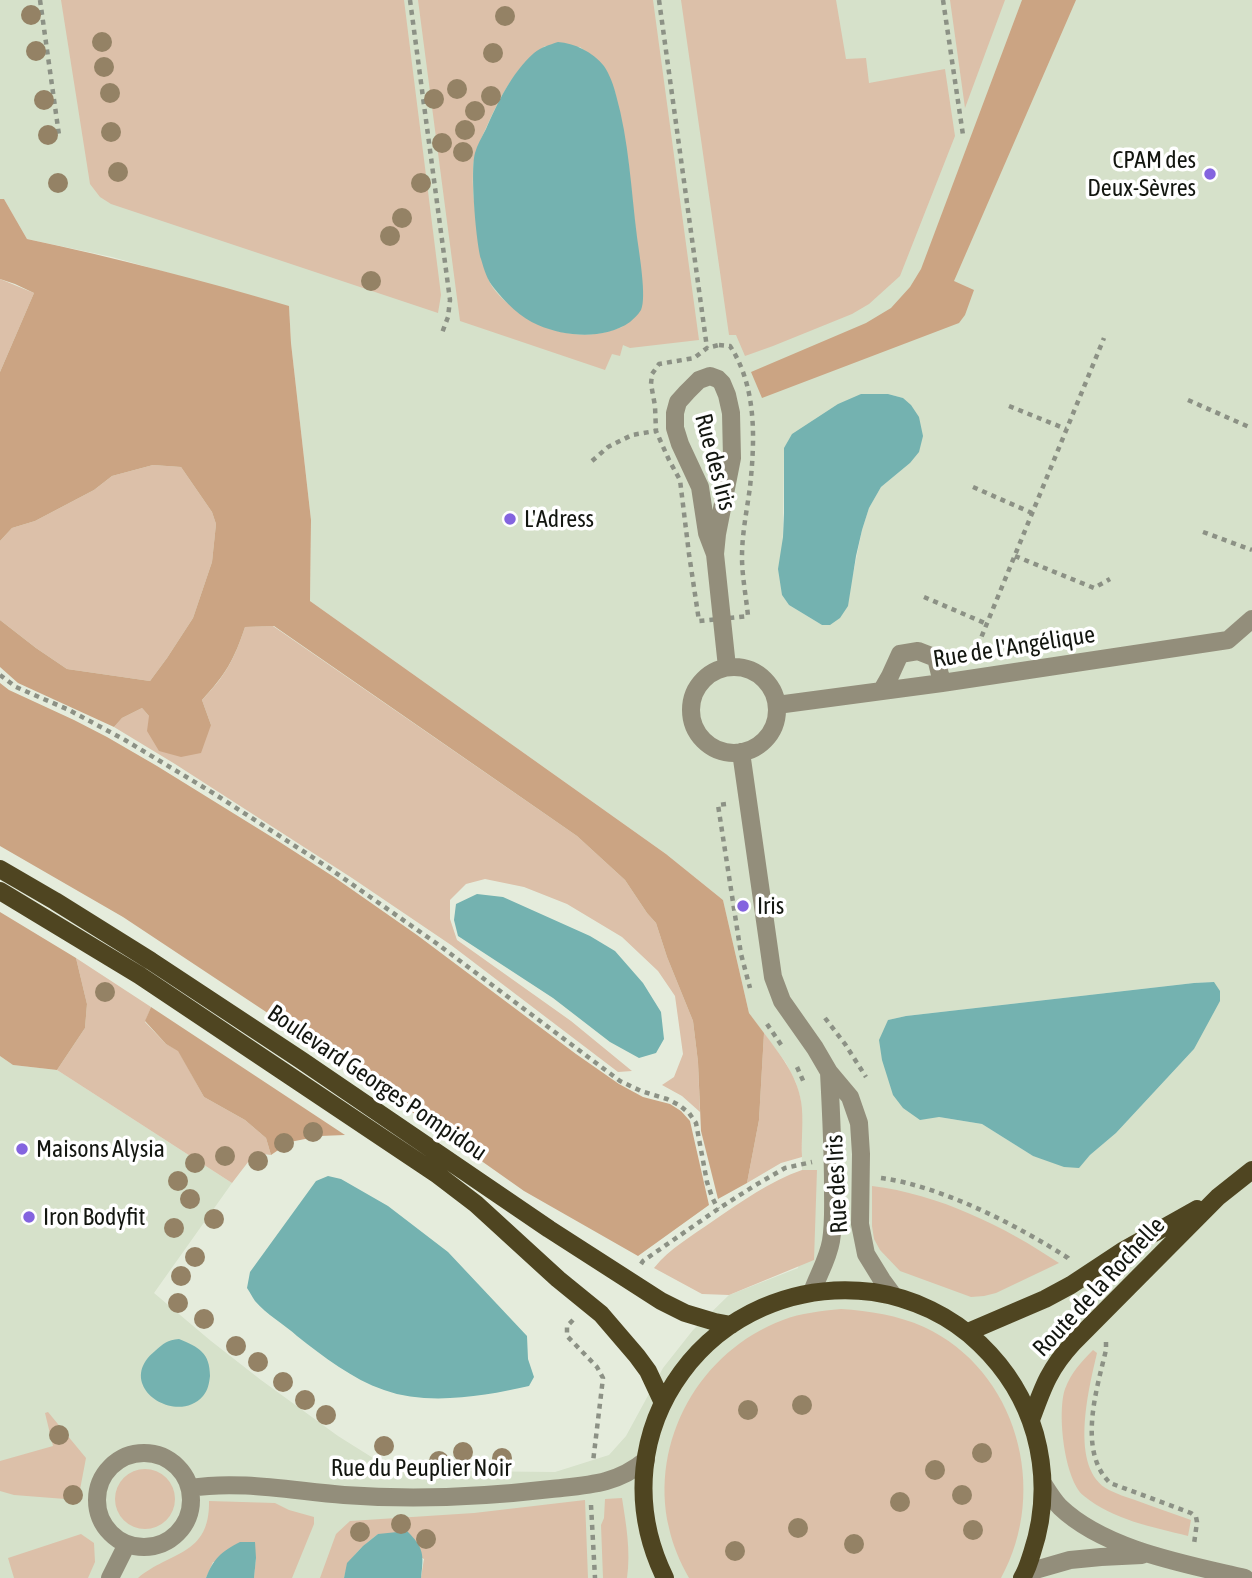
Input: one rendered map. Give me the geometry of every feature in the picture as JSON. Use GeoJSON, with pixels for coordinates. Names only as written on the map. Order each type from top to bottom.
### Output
{"type":"FeatureCollection","features":[{"type":"Feature","properties":{"kind":"main road","name":"Boulevard Georges Pompidou"},"geometry":{"type":"LineString","coordinates":[[0,869],[220,1006],[549,1229],[661,1301],[685,1313],[731,1325]]}},
{"type":"Feature","properties":{"kind":"main road","name":"Boulevard Georges Pompidou"},"geometry":{"type":"LineString","coordinates":[[0,891],[139,975],[438,1175],[476,1204],[558,1279],[601,1314],[648,1371],[663,1403]]}},
{"type":"Feature","properties":{"kind":"main road","name":"Route de la Rochelle"},"geometry":{"type":"LineString","coordinates":[[1031,1420],[1057,1360],[1218,1197],[1252,1170]]}},
{"type":"Feature","properties":{"kind":"main road","name":"Route de la Rochelle"},"geometry":{"type":"LineString","coordinates":[[968,1332],[1054,1295],[1124,1250],[1218,1197]]}},
{"type":"Feature","properties":{"kind":"main road"},"geometry":{"type":"LineString","coordinates":[[659,1573],[646,1518],[646,1460],[652,1430],[663,1403],[681,1374],[701,1349],[752,1311],[782,1299],[812,1292],[851,1290],[893,1295],[935,1312],[968,1332],[994,1358],[1016,1387],[1031,1420],[1040,1452],[1044,1485],[1039,1530],[1024,1576]]}},
{"type":"Feature","properties":{"kind":"street","name":"Rue des Iris"},"geometry":{"type":"LineString","coordinates":[[715,554],[707,533],[700,487],[680,444],[674,413],[678,402],[687,392],[699,380],[710,376],[722,383],[731,413],[732,458],[715,554],[727,667]]}},
{"type":"Feature","properties":{"kind":"street","name":"Rue de l'Angélique"},"geometry":{"type":"LineString","coordinates":[[777,705],[882,690],[940,675],[1228,639],[1252,619]]}},
{"type":"Feature","properties":{"kind":"street"},"geometry":{"type":"LineString","coordinates":[[882,690],[900,654],[918,651],[936,658],[940,675]]}},
{"type":"Feature","properties":{"kind":"street"},"geometry":{"type":"LineString","coordinates":[[727,667],[741,667],[765,680],[773,691],[777,705],[772,730],[764,741],[741,752],[727,752],[703,739],[695,728],[692,715],[696,690],[704,679],[727,667]]}},
{"type":"Feature","properties":{"kind":"street","name":"Rue des Iris"},"geometry":{"type":"LineString","coordinates":[[741,752],[773,977],[782,1001],[849,1097],[859,1123],[860,1224],[866,1254],[893,1295]]}},
{"type":"Feature","properties":{"kind":"street","name":"Rue des Iris"},"geometry":{"type":"LineString","coordinates":[[812,1292],[831,1241],[833,1161],[829,1072]]}},
{"type":"Feature","properties":{"kind":"street"},"geometry":{"type":"LineString","coordinates":[[140,1453],[156,1454],[171,1461],[183,1473],[190,1488],[188,1517],[181,1529],[156,1546],[127,1544],[114,1537],[99,1513],[98,1488],[103,1476],[124,1457],[140,1453]]}},
{"type":"Feature","properties":{"kind":"street","name":"Rue du Peuplier Noir"},"geometry":{"type":"LineString","coordinates":[[190,1488],[253,1487],[359,1496],[500,1495],[613,1479],[632,1471],[646,1460]]}},
{"type":"Feature","properties":{"kind":"street"},"geometry":{"type":"LineString","coordinates":[[1044,1485],[1058,1506],[1100,1535],[1154,1555],[1245,1578]]}},
{"type":"Feature","properties":{"kind":"street"},"geometry":{"type":"LineString","coordinates":[[110,1578],[127,1544]]}},
{"type":"Feature","properties":{"kind":"street"},"geometry":{"type":"LineString","coordinates":[[1024,1576],[1070,1560],[1154,1555]]}},
{"type":"Feature","properties":{"kind":"path"},"geometry":{"type":"LineString","coordinates":[[40,0],[59,135]]}},
{"type":"Feature","properties":{"kind":"path"},"geometry":{"type":"LineString","coordinates":[[410,0],[450,300],[442,333]]}},
{"type":"Feature","properties":{"kind":"path"},"geometry":{"type":"LineString","coordinates":[[659,0],[707,348]]}},
{"type":"Feature","properties":{"kind":"path"},"geometry":{"type":"LineString","coordinates":[[943,0],[963,135]]}},
{"type":"Feature","properties":{"kind":"path"},"geometry":{"type":"LineString","coordinates":[[940,675],[971,662],[1104,338]]}},
{"type":"Feature","properties":{"kind":"path"},"geometry":{"type":"LineString","coordinates":[[1188,400],[1249,427]]}},
{"type":"Feature","properties":{"kind":"path"},"geometry":{"type":"LineString","coordinates":[[1009,406],[1066,430]]}},
{"type":"Feature","properties":{"kind":"path"},"geometry":{"type":"LineString","coordinates":[[592,461],[608,447],[632,435],[656,431]]}},
{"type":"Feature","properties":{"kind":"path"},"geometry":{"type":"LineString","coordinates":[[973,487],[1032,513]]}},
{"type":"Feature","properties":{"kind":"path"},"geometry":{"type":"LineString","coordinates":[[1203,532],[1252,550]]}},
{"type":"Feature","properties":{"kind":"path"},"geometry":{"type":"LineString","coordinates":[[1014,556],[1094,588],[1110,579]]}},
{"type":"Feature","properties":{"kind":"path"},"geometry":{"type":"LineString","coordinates":[[924,597],[987,624]]}},
{"type":"Feature","properties":{"kind":"path"},"geometry":{"type":"LineString","coordinates":[[0,675],[16,687],[69,710],[125,740],[213,793],[326,866],[436,943],[621,1081],[679,1105],[696,1123],[707,1182],[718,1209]]}},
{"type":"Feature","properties":{"kind":"shaded area"},"geometry":{"type":"Polygon","coordinates":[[[0,0],[1252,0],[1252,1578],[421,1578],[424,1559],[419,1542],[363,1546],[347,1563],[344,1578],[254,1578],[256,1558],[213,1562],[206,1578],[0,1578],[0,1056],[13,1065],[57,1070],[232,1183],[154,1293],[261,1380],[338,1436],[381,1463],[459,1471],[555,1472],[609,1455],[626,1436],[663,1368],[693,1330],[729,1295],[798,1268],[817,1170],[802,1170],[801,1101],[796,1083],[786,1063],[749,1013],[723,900],[666,854],[310,601],[311,520],[289,307],[112,257],[27,239],[4,199],[0,199],[0,0]],[[861,394],[784,448],[782,595],[789,605],[822,625],[852,579],[869,508],[881,487],[910,463],[903,398],[888,394],[861,394]],[[1214,982],[888,1020],[939,1117],[982,1124],[1033,1156],[1079,1167],[1116,1133],[1194,1049],[1214,982]]]}},
{"type":"Feature","properties":{"kind":"shaded area"},"geometry":{"type":"Polygon","coordinates":[[[61,0],[404,0],[441,295],[438,313],[111,204],[100,197],[90,184],[61,0]]]}},
{"type":"Feature","properties":{"kind":"shaded area"},"geometry":{"type":"Polygon","coordinates":[[[418,0],[653,0],[699,340],[630,348],[623,345],[620,356],[612,354],[605,370],[460,321],[418,0]],[[545,46],[517,72],[497,105],[476,152],[473,195],[487,275],[496,292],[519,313],[540,325],[564,333],[589,334],[604,333],[622,327],[642,292],[628,160],[615,92],[604,66],[580,47],[545,46]]]}},
{"type":"Feature","properties":{"kind":"shaded area"},"geometry":{"type":"Polygon","coordinates":[[[681,0],[836,0],[846,59],[866,58],[869,83],[945,69],[955,136],[900,276],[869,304],[852,314],[745,356],[736,335],[729,335],[681,0]]]}},
{"type":"Feature","properties":{"kind":"shaded area"},"geometry":{"type":"Polygon","coordinates":[[[950,0],[1005,0],[965,108],[950,0]]]}},
{"type":"Feature","properties":{"kind":"shaded area"},"geometry":{"type":"Polygon","coordinates":[[[1022,0],[1076,0],[954,281],[974,290],[965,315],[959,323],[762,398],[751,372],[866,323],[891,308],[910,287],[921,269],[1022,0]]]}},
{"type":"Feature","properties":{"kind":"shaded area"},"geometry":{"type":"Polygon","coordinates":[[[0,199],[4,199],[27,239],[159,270],[289,306],[311,520],[310,601],[666,854],[723,900],[749,1013],[764,1033],[759,1120],[747,1183],[718,1199],[701,1131],[693,1021],[656,923],[625,880],[577,836],[274,626],[245,627],[228,666],[202,700],[211,725],[201,753],[181,757],[159,751],[147,731],[149,716],[142,708],[122,718],[114,727],[18,683],[0,667],[0,620],[67,669],[150,681],[193,618],[212,562],[216,524],[212,512],[181,467],[153,465],[112,476],[94,490],[35,521],[12,528],[0,541],[0,372],[34,293],[0,279],[0,199]]]}},
{"type":"Feature","properties":{"kind":"shaded area"},"geometry":{"type":"Polygon","coordinates":[[[0,279],[34,293],[0,372],[0,279]]]}},
{"type":"Feature","properties":{"kind":"shaded area"},"geometry":{"type":"Polygon","coordinates":[[[153,465],[181,467],[212,512],[216,524],[212,562],[193,618],[150,681],[67,669],[0,620],[0,541],[12,528],[35,521],[94,490],[112,476],[153,465]]]}},
{"type":"Feature","properties":{"kind":"shaded area"},"geometry":{"type":"Polygon","coordinates":[[[273,626],[577,836],[625,880],[656,923],[693,1021],[700,1112],[682,1096],[662,1085],[674,1077],[683,1054],[675,996],[658,971],[622,937],[567,904],[524,887],[485,879],[466,884],[450,900],[450,919],[457,940],[571,1021],[632,1071],[618,1072],[451,945],[352,878],[114,727],[122,718],[142,708],[149,716],[211,725],[202,700],[228,666],[245,627],[273,626]]]}},
{"type":"Feature","properties":{"kind":"shaded area"},"geometry":{"type":"Polygon","coordinates":[[[0,683],[9,690],[107,737],[275,839],[417,935],[619,1084],[643,1097],[670,1104],[681,1111],[690,1121],[709,1205],[638,1256],[524,1191],[334,1057],[123,917],[0,846],[0,683]]]}},
{"type":"Feature","properties":{"kind":"shaded area"},"geometry":{"type":"Polygon","coordinates":[[[0,912],[76,958],[87,1004],[85,1028],[57,1070],[13,1065],[0,1056],[0,912]]]}},
{"type":"Feature","properties":{"kind":"shaded area"},"geometry":{"type":"Polygon","coordinates":[[[76,958],[151,1007],[145,1022],[166,1044],[178,1050],[204,1097],[245,1120],[266,1138],[271,1155],[255,1153],[232,1183],[57,1070],[85,1028],[87,1004],[76,958]]]}},
{"type":"Feature","properties":{"kind":"shaded area"},"geometry":{"type":"Polygon","coordinates":[[[151,1007],[345,1135],[320,1136],[290,1142],[271,1155],[266,1138],[245,1120],[204,1097],[178,1051],[166,1044],[145,1021],[151,1007]]]}},
{"type":"Feature","properties":{"kind":"shaded area"},"geometry":{"type":"Polygon","coordinates":[[[764,1033],[787,1065],[799,1091],[802,1157],[781,1163],[747,1183],[759,1120],[764,1033]]]}},
{"type":"Feature","properties":{"kind":"shaded area"},"geometry":{"type":"Polygon","coordinates":[[[802,1170],[817,1170],[814,1260],[729,1295],[702,1294],[654,1268],[674,1248],[734,1207],[767,1186],[802,1170]]]}},
{"type":"Feature","properties":{"kind":"shaded area"},"geometry":{"type":"Polygon","coordinates":[[[872,1186],[946,1204],[1016,1236],[1059,1263],[996,1293],[971,1297],[900,1271],[880,1250],[874,1239],[872,1186]]]}},
{"type":"Feature","properties":{"kind":"shaded area"},"geometry":{"type":"Polygon","coordinates":[[[841,1309],[883,1314],[924,1327],[956,1347],[982,1372],[1002,1402],[1016,1436],[1023,1471],[1023,1508],[1016,1544],[1001,1578],[689,1578],[671,1535],[665,1495],[667,1463],[674,1432],[687,1403],[705,1376],[727,1353],[753,1334],[790,1318],[841,1309]]]}},
{"type":"Feature","properties":{"kind":"shaded area"},"geometry":{"type":"Polygon","coordinates":[[[1093,1350],[1097,1353],[1086,1406],[1085,1447],[1096,1480],[1109,1490],[1191,1520],[1188,1536],[1120,1517],[1095,1504],[1077,1488],[1071,1476],[1064,1445],[1063,1400],[1070,1378],[1093,1350]]]}},
{"type":"Feature","properties":{"kind":"shaded area"},"geometry":{"type":"Polygon","coordinates":[[[48,1412],[86,1458],[78,1500],[14,1495],[0,1491],[0,1461],[53,1446],[45,1413],[48,1412]]]}},
{"type":"Feature","properties":{"kind":"shaded area"},"geometry":{"type":"Polygon","coordinates":[[[139,1469],[151,1469],[167,1477],[173,1487],[173,1511],[167,1521],[151,1529],[139,1529],[123,1521],[115,1505],[115,1493],[123,1477],[139,1469]]]}},
{"type":"Feature","properties":{"kind":"shaded area"},"geometry":{"type":"Polygon","coordinates":[[[622,1498],[628,1548],[627,1578],[603,1578],[601,1525],[605,1499],[622,1498]]]}},
{"type":"Feature","properties":{"kind":"shaded area"},"geometry":{"type":"Polygon","coordinates":[[[585,1500],[588,1578],[421,1578],[424,1559],[378,1534],[352,1558],[344,1578],[320,1578],[336,1534],[350,1521],[474,1513],[585,1500]]]}},
{"type":"Feature","properties":{"kind":"shaded area"},"geometry":{"type":"Polygon","coordinates":[[[209,1501],[275,1503],[314,1517],[314,1524],[292,1578],[254,1578],[256,1558],[213,1562],[206,1578],[138,1578],[195,1542],[208,1519],[209,1501]]]}},
{"type":"Feature","properties":{"kind":"shaded area"},"geometry":{"type":"Polygon","coordinates":[[[81,1534],[94,1543],[95,1562],[88,1578],[14,1578],[8,1558],[81,1534]]]}},
{"type":"Feature","properties":{"kind":"water"},"geometry":{"type":"Polygon","coordinates":[[[558,42],[583,49],[604,66],[615,91],[627,147],[643,304],[640,312],[630,322],[609,332],[597,334],[573,334],[549,329],[520,314],[489,282],[477,238],[473,174],[477,147],[500,99],[519,69],[537,51],[558,42]]]}},
{"type":"Feature","properties":{"kind":"water"},"geometry":{"type":"Polygon","coordinates":[[[861,394],[888,394],[903,398],[919,417],[923,436],[919,452],[881,487],[869,508],[856,556],[848,606],[840,618],[830,625],[822,625],[789,605],[782,595],[778,569],[783,537],[784,448],[792,434],[838,404],[861,394]]]}},
{"type":"Feature","properties":{"kind":"water"},"geometry":{"type":"Polygon","coordinates":[[[477,894],[503,897],[590,936],[615,951],[643,983],[661,1012],[664,1039],[656,1053],[639,1058],[610,1042],[553,998],[458,936],[454,920],[456,904],[477,894]]]}},
{"type":"Feature","properties":{"kind":"water"},"geometry":{"type":"Polygon","coordinates":[[[1214,982],[1220,991],[1220,1001],[1194,1049],[1116,1133],[1079,1168],[1064,1167],[1033,1156],[982,1124],[939,1117],[920,1120],[903,1108],[893,1095],[882,1060],[879,1040],[888,1020],[1214,982]]]}},
{"type":"Feature","properties":{"kind":"water"},"geometry":{"type":"Polygon","coordinates":[[[328,1176],[341,1179],[388,1206],[448,1252],[527,1336],[528,1359],[534,1377],[529,1386],[457,1398],[419,1398],[384,1390],[339,1367],[259,1306],[247,1288],[250,1272],[316,1181],[328,1176]]]}},
{"type":"Feature","properties":{"kind":"water"},"geometry":{"type":"Polygon","coordinates":[[[179,1339],[202,1352],[208,1362],[210,1376],[203,1396],[191,1404],[178,1407],[153,1398],[141,1377],[144,1364],[155,1351],[166,1342],[179,1339]]]}},
{"type":"Feature","properties":{"kind":"water"},"geometry":{"type":"Polygon","coordinates":[[[407,1531],[422,1552],[421,1578],[344,1578],[347,1563],[378,1534],[407,1531]]]}},
{"type":"Feature","properties":{"kind":"water"},"geometry":{"type":"Polygon","coordinates":[[[240,1542],[255,1542],[254,1578],[206,1578],[219,1556],[240,1542]]]}},
{"type":"Feature","properties":{"kind":"place","name":"CPAM des Deux-Sèvres"},"geometry":{"type":"Point","coordinates":[1210,174]}},
{"type":"Feature","properties":{"kind":"place","name":"L'Adress"},"geometry":{"type":"Point","coordinates":[510,519]}},
{"type":"Feature","properties":{"kind":"place","name":"Iris"},"geometry":{"type":"Point","coordinates":[743,906]}},
{"type":"Feature","properties":{"kind":"place","name":"Maisons Alysia"},"geometry":{"type":"Point","coordinates":[22,1149]}},
{"type":"Feature","properties":{"kind":"place","name":"Iron Bodyfit"},"geometry":{"type":"Point","coordinates":[29,1217]}}]}
